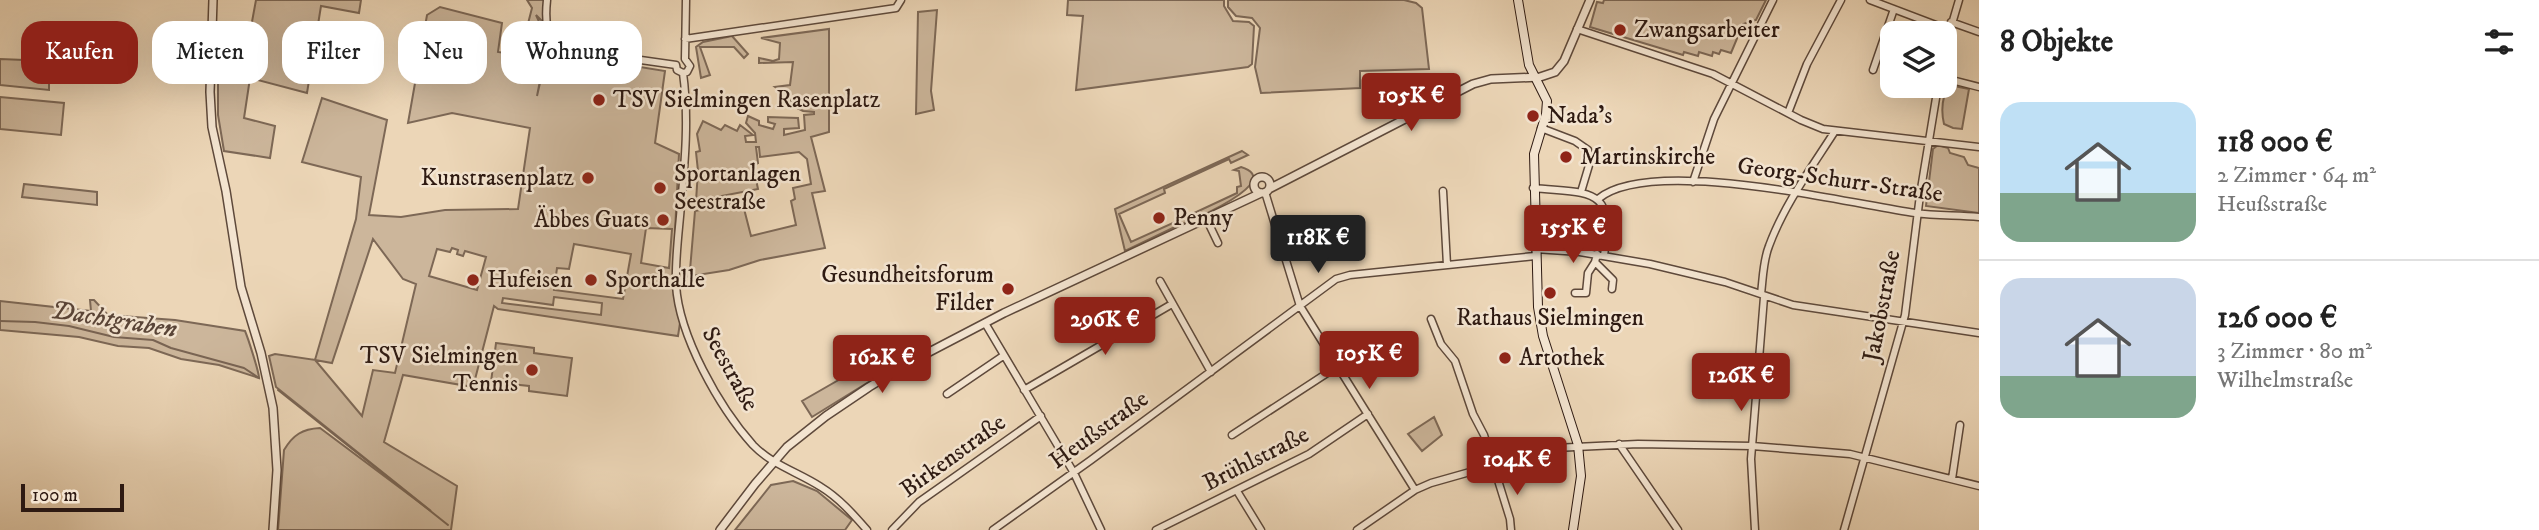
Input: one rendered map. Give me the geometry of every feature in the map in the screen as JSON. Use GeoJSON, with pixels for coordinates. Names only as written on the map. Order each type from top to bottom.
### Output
{"type":"FeatureCollection","features":[{"type":"Feature","properties":{"kind":"main road"},"geometry":{"type":"LineString","coordinates":[[1518,0],[1529,65],[1545,96],[1546,114],[1535,147],[1533,188],[1538,307],[1543,336],[1578,445],[1581,475],[1573,530]]}},
{"type":"Feature","properties":{"kind":"street"},"geometry":{"type":"LineString","coordinates":[[213,0],[209,92],[212,127],[226,191],[241,287],[261,353],[273,408],[277,470],[273,530]]}},
{"type":"Feature","properties":{"kind":"street"},"geometry":{"type":"LineString","coordinates":[[547,0],[545,23],[555,43],[563,49],[676,65]]}},
{"type":"Feature","properties":{"kind":"street","name":"Seestraße"},"geometry":{"type":"LineString","coordinates":[[686,0],[685,60],[690,68],[683,73],[686,139],[676,269],[681,316],[695,354],[714,388],[752,443],[774,462],[826,491],[847,508],[867,530]]}},
{"type":"Feature","properties":{"kind":"street"},"geometry":{"type":"LineString","coordinates":[[685,38],[896,8],[901,0]]}},
{"type":"Feature","properties":{"kind":"street"},"geometry":{"type":"LineString","coordinates":[[720,530],[774,462],[809,428],[912,361],[985,323],[1265,191],[1285,178],[1413,117],[1474,84],[1491,79],[1550,75],[1559,68],[1590,0]]}},
{"type":"Feature","properties":{"kind":"street"},"geometry":{"type":"LineString","coordinates":[[1693,182],[1707,135],[1773,0]]}},
{"type":"Feature","properties":{"kind":"street"},"geometry":{"type":"LineString","coordinates":[[1788,113],[1807,64],[1841,0]]}},
{"type":"Feature","properties":{"kind":"street"},"geometry":{"type":"LineString","coordinates":[[1870,0],[1926,21]]}},
{"type":"Feature","properties":{"kind":"street"},"geometry":{"type":"LineString","coordinates":[[1951,21],[1959,0]]}},
{"type":"Feature","properties":{"kind":"street"},"geometry":{"type":"LineString","coordinates":[[1873,70],[1895,9]]}},
{"type":"Feature","properties":{"kind":"street"},"geometry":{"type":"LineString","coordinates":[[1957,24],[1979,32]]}},
{"type":"Feature","properties":{"kind":"street"},"geometry":{"type":"LineString","coordinates":[[1577,29],[1676,60],[1731,82],[1811,125],[1835,131],[1979,147]]}},
{"type":"Feature","properties":{"kind":"street"},"geometry":{"type":"LineString","coordinates":[[676,65],[680,60],[685,60]]}},
{"type":"Feature","properties":{"kind":"street"},"geometry":{"type":"LineString","coordinates":[[676,65],[683,73]]}},
{"type":"Feature","properties":{"kind":"street"},"geometry":{"type":"LineString","coordinates":[[1957,81],[1979,87]]}},
{"type":"Feature","properties":{"kind":"street","name":"Jakobstraße"},"geometry":{"type":"LineString","coordinates":[[1844,530],[1903,322],[1936,98]]}},
{"type":"Feature","properties":{"kind":"street"},"geometry":{"type":"LineString","coordinates":[[1541,128],[1575,141],[1588,150],[1590,162],[1581,192]]}},
{"type":"Feature","properties":{"kind":"street"},"geometry":{"type":"LineString","coordinates":[[1755,530],[1752,446],[1762,295],[1768,247],[1795,194],[1835,131]]}},
{"type":"Feature","properties":{"kind":"street"},"geometry":{"type":"LineString","coordinates":[[1236,203],[1260,178],[1285,178]]}},
{"type":"Feature","properties":{"kind":"street"},"geometry":{"type":"LineString","coordinates":[[1267,179],[1265,191],[1300,306],[1415,490]]}},
{"type":"Feature","properties":{"kind":"street","name":"Georg-Schurr-Straße"},"geometry":{"type":"LineString","coordinates":[[1598,199],[1614,189],[1660,180],[1759,187],[1917,213],[1979,217]]}},
{"type":"Feature","properties":{"kind":"street"},"geometry":{"type":"LineString","coordinates":[[1255,184],[1257,191],[1265,191]]}},
{"type":"Feature","properties":{"kind":"street"},"geometry":{"type":"LineString","coordinates":[[1533,188],[1581,192],[1598,199],[1602,205],[1607,225],[1599,257],[1588,273],[1586,293],[1574,293]]}},
{"type":"Feature","properties":{"kind":"street"},"geometry":{"type":"LineString","coordinates":[[1443,191],[1447,265]]}},
{"type":"Feature","properties":{"kind":"street"},"geometry":{"type":"LineString","coordinates":[[1206,218],[1218,243]]}},
{"type":"Feature","properties":{"kind":"street","name":"Heußstraße"},"geometry":{"type":"LineString","coordinates":[[993,530],[1342,276],[1535,253],[1599,257],[1689,273],[1793,305],[1979,333]]}},
{"type":"Feature","properties":{"kind":"street"},"geometry":{"type":"LineString","coordinates":[[1599,257],[1613,280],[1612,289]]}},
{"type":"Feature","properties":{"kind":"street"},"geometry":{"type":"LineString","coordinates":[[1160,281],[1211,372]]}},
{"type":"Feature","properties":{"kind":"street"},"geometry":{"type":"LineString","coordinates":[[1024,390],[1172,304]]}},
{"type":"Feature","properties":{"kind":"street"},"geometry":{"type":"LineString","coordinates":[[1431,319],[1441,344],[1455,361],[1473,414],[1484,435],[1511,530]]}},
{"type":"Feature","properties":{"kind":"street"},"geometry":{"type":"LineString","coordinates":[[985,323],[1074,473],[1101,530]]}},
{"type":"Feature","properties":{"kind":"street"},"geometry":{"type":"LineString","coordinates":[[947,394],[1003,356]]}},
{"type":"Feature","properties":{"kind":"street"},"geometry":{"type":"LineString","coordinates":[[1232,435],[1338,366]]}},
{"type":"Feature","properties":{"kind":"street","name":"Brühlstraße"},"geometry":{"type":"LineString","coordinates":[[1156,530],[1317,450],[1368,414]]}},
{"type":"Feature","properties":{"kind":"street","name":"Birkenstraße"},"geometry":{"type":"LineString","coordinates":[[892,530],[919,502],[1041,416]]}},
{"type":"Feature","properties":{"kind":"street"},"geometry":{"type":"LineString","coordinates":[[1952,479],[1960,425]]}},
{"type":"Feature","properties":{"kind":"street"},"geometry":{"type":"LineString","coordinates":[[1619,444],[1678,530]]}},
{"type":"Feature","properties":{"kind":"street"},"geometry":{"type":"LineString","coordinates":[[1357,530],[1415,490],[1441,479],[1542,451],[1578,445],[1752,446],[1832,452],[1864,457],[1979,486]]}},
{"type":"Feature","properties":{"kind":"street"},"geometry":{"type":"LineString","coordinates":[[1237,491],[1261,530]]}},
{"type":"Feature","properties":{"kind":"shaded area"},"geometry":{"type":"Polygon","coordinates":[[[256,0],[361,0],[359,13],[321,6],[319,21],[282,21],[282,84],[308,84],[307,93],[268,83],[268,21],[252,21],[256,0]]]}},
{"type":"Feature","properties":{"kind":"shaded area"},"geometry":{"type":"Polygon","coordinates":[[[527,0],[545,0],[544,21],[536,15],[539,21],[529,21],[532,8],[527,0]]]}},
{"type":"Feature","properties":{"kind":"shaded area"},"geometry":{"type":"Polygon","coordinates":[[[1068,0],[1224,0],[1224,6],[1233,21],[1249,22],[1254,26],[1252,64],[1248,67],[1076,90],[1083,16],[1067,15],[1068,0]]]}},
{"type":"Feature","properties":{"kind":"shaded area"},"geometry":{"type":"Polygon","coordinates":[[[1228,0],[1404,0],[1416,3],[1422,8],[1429,69],[1360,71],[1360,88],[1261,93],[1255,67],[1260,28],[1252,18],[1236,16],[1228,7],[1228,0]]]}},
{"type":"Feature","properties":{"kind":"shaded area"},"geometry":{"type":"Polygon","coordinates":[[[1604,0],[1766,0],[1756,20],[1743,24],[1731,53],[1721,50],[1719,54],[1713,52],[1712,56],[1699,52],[1698,56],[1684,52],[1683,55],[1590,27],[1597,2],[1603,3],[1604,0]]]}},
{"type":"Feature","properties":{"kind":"shaded area"},"geometry":{"type":"Polygon","coordinates":[[[440,7],[501,23],[498,52],[501,52],[501,84],[539,84],[537,96],[540,84],[642,84],[642,67],[665,71],[655,143],[679,154],[675,231],[680,323],[678,336],[498,309],[494,306],[473,387],[403,375],[384,442],[457,486],[451,530],[278,530],[284,450],[291,440],[303,431],[320,428],[431,511],[276,387],[269,356],[275,354],[315,360],[356,219],[361,177],[302,162],[322,98],[387,120],[369,215],[401,217],[445,210],[518,209],[530,128],[452,113],[408,123],[415,84],[487,84],[487,21],[426,21],[427,15],[440,7]],[[646,228],[641,263],[669,268],[672,229],[646,228]],[[373,239],[332,363],[315,360],[362,416],[373,370],[395,373],[416,284],[403,279],[373,239]],[[574,244],[569,269],[557,268],[554,290],[623,299],[631,254],[574,244]],[[452,248],[450,252],[437,249],[429,276],[477,290],[486,257],[465,251],[463,256],[452,248]],[[554,297],[553,305],[503,298],[502,303],[601,315],[602,303],[554,297]]]}},
{"type":"Feature","properties":{"kind":"shaded area"},"geometry":{"type":"Polygon","coordinates":[[[937,10],[931,91],[934,110],[916,114],[918,12],[937,10]]]}},
{"type":"Feature","properties":{"kind":"shaded area"},"geometry":{"type":"Polygon","coordinates":[[[829,29],[829,132],[811,137],[825,191],[812,193],[825,248],[685,277],[690,270],[695,211],[742,201],[751,236],[796,225],[791,201],[795,199],[793,188],[811,184],[807,159],[799,152],[760,157],[759,147],[756,147],[758,163],[753,165],[758,189],[696,201],[696,152],[700,151],[697,134],[703,121],[721,130],[725,125],[737,131],[740,125],[753,135],[745,136],[746,142],[756,142],[755,133],[746,123],[748,116],[759,121],[759,125],[773,129],[775,124],[768,122],[768,117],[798,118],[799,128],[784,129],[784,135],[805,130],[804,115],[814,112],[803,111],[791,105],[791,98],[775,87],[790,85],[793,62],[759,63],[759,58],[773,61],[779,59],[780,43],[761,38],[829,29]]]}},
{"type":"Feature","properties":{"kind":"shaded area"},"geometry":{"type":"Polygon","coordinates":[[[732,36],[748,54],[744,58],[734,47],[700,47],[710,75],[701,78],[696,47],[703,42],[732,36]]]}},
{"type":"Feature","properties":{"kind":"shaded area"},"geometry":{"type":"Polygon","coordinates":[[[0,59],[21,60],[21,84],[49,84],[49,90],[0,85],[0,59]]]}},
{"type":"Feature","properties":{"kind":"shaded area"},"geometry":{"type":"Polygon","coordinates":[[[218,84],[249,84],[244,118],[275,126],[270,158],[224,151],[218,115],[218,84]]]}},
{"type":"Feature","properties":{"kind":"shaded area"},"geometry":{"type":"Polygon","coordinates":[[[1957,87],[1969,89],[1962,129],[1944,124],[1944,98],[1957,98],[1957,87]]]}},
{"type":"Feature","properties":{"kind":"shaded area"},"geometry":{"type":"Polygon","coordinates":[[[0,97],[64,103],[61,135],[0,129],[0,97]]]}},
{"type":"Feature","properties":{"kind":"shaded area"},"geometry":{"type":"Polygon","coordinates":[[[1938,145],[1948,148],[1950,153],[1964,157],[1968,165],[1979,168],[1979,213],[1926,206],[1933,149],[1938,145]]]}},
{"type":"Feature","properties":{"kind":"shaded area"},"geometry":{"type":"Polygon","coordinates":[[[1242,151],[1248,155],[1231,163],[1229,159],[1164,189],[1165,193],[1119,214],[1131,242],[1175,222],[1177,226],[1125,251],[1115,209],[1242,151]]]}},
{"type":"Feature","properties":{"kind":"shaded area"},"geometry":{"type":"Polygon","coordinates":[[[1241,167],[1252,173],[1252,181],[1245,190],[1216,209],[1180,225],[1179,220],[1237,193],[1237,187],[1241,186],[1239,171],[1234,170],[1241,167]]]}},
{"type":"Feature","properties":{"kind":"shaded area"},"geometry":{"type":"Polygon","coordinates":[[[24,184],[97,192],[97,205],[22,197],[24,184]]]}},
{"type":"Feature","properties":{"kind":"shaded area"},"geometry":{"type":"Polygon","coordinates":[[[90,300],[94,300],[108,315],[175,320],[245,331],[259,378],[219,365],[181,359],[149,348],[118,346],[79,337],[0,330],[0,301],[91,311],[90,300]]]}},
{"type":"Feature","properties":{"kind":"shaded area","name":"TSV Sielmingen Tennis"},"geometry":{"type":"Polygon","coordinates":[[[496,343],[534,348],[534,353],[572,358],[567,396],[529,391],[529,386],[491,382],[496,343]]]}},
{"type":"Feature","properties":{"kind":"shaded area"},"geometry":{"type":"Polygon","coordinates":[[[870,362],[875,378],[812,417],[802,401],[870,362]]]}},
{"type":"Feature","properties":{"kind":"shaded area"},"geometry":{"type":"Polygon","coordinates":[[[1434,417],[1442,435],[1422,451],[1408,434],[1434,417]]]}},
{"type":"Feature","properties":{"kind":"shaded area"},"geometry":{"type":"Polygon","coordinates":[[[793,481],[817,491],[852,520],[845,530],[735,530],[771,485],[793,481]]]}},
{"type":"Feature","properties":{"kind":"waterway","name":"Dachtgraben"},"geometry":{"type":"LineString","coordinates":[[0,321],[69,326],[114,337],[153,340],[171,348],[244,368],[259,378]]}},
{"type":"Feature","properties":{"kind":"waterway","name":"Dachtgraben"},"geometry":{"type":"LineString","coordinates":[[278,390],[448,525]]}},
{"type":"Feature","properties":{"kind":"place","name":"Zwangsarbeiter"},"geometry":{"type":"Point","coordinates":[1620,30]}},
{"type":"Feature","properties":{"kind":"place","name":"TSV Sielmingen Rasenplatz"},"geometry":{"type":"Point","coordinates":[599,100]}},
{"type":"Feature","properties":{"kind":"place","name":"Nada's"},"geometry":{"type":"Point","coordinates":[1533,116]}},
{"type":"Feature","properties":{"kind":"place","name":"Martinskirche"},"geometry":{"type":"Point","coordinates":[1566,157]}},
{"type":"Feature","properties":{"kind":"place","name":"Kunstrasenplatz"},"geometry":{"type":"Point","coordinates":[588,178]}},
{"type":"Feature","properties":{"kind":"place","name":"Sportanlagen Seestraße"},"geometry":{"type":"Point","coordinates":[660,188]}},
{"type":"Feature","properties":{"kind":"place","name":"Penny"},"geometry":{"type":"Point","coordinates":[1159,218]}},
{"type":"Feature","properties":{"kind":"place","name":"Äbbes Guats"},"geometry":{"type":"Point","coordinates":[663,220]}},
{"type":"Feature","properties":{"kind":"place","name":"Hufeisen"},"geometry":{"type":"Point","coordinates":[473,280]}},
{"type":"Feature","properties":{"kind":"place","name":"Sporthalle"},"geometry":{"type":"Point","coordinates":[591,280]}},
{"type":"Feature","properties":{"kind":"place","name":"Gesundheitsforum Filder"},"geometry":{"type":"Point","coordinates":[1008,289]}},
{"type":"Feature","properties":{"kind":"place","name":"Rathaus Sielmingen"},"geometry":{"type":"Point","coordinates":[1550,293]}},
{"type":"Feature","properties":{"kind":"place","name":"Artothek"},"geometry":{"type":"Point","coordinates":[1505,358]}},
{"type":"Feature","properties":{"kind":"place","name":"TSV Sielmingen Tennis"},"geometry":{"type":"Point","coordinates":[532,370]}}]}
